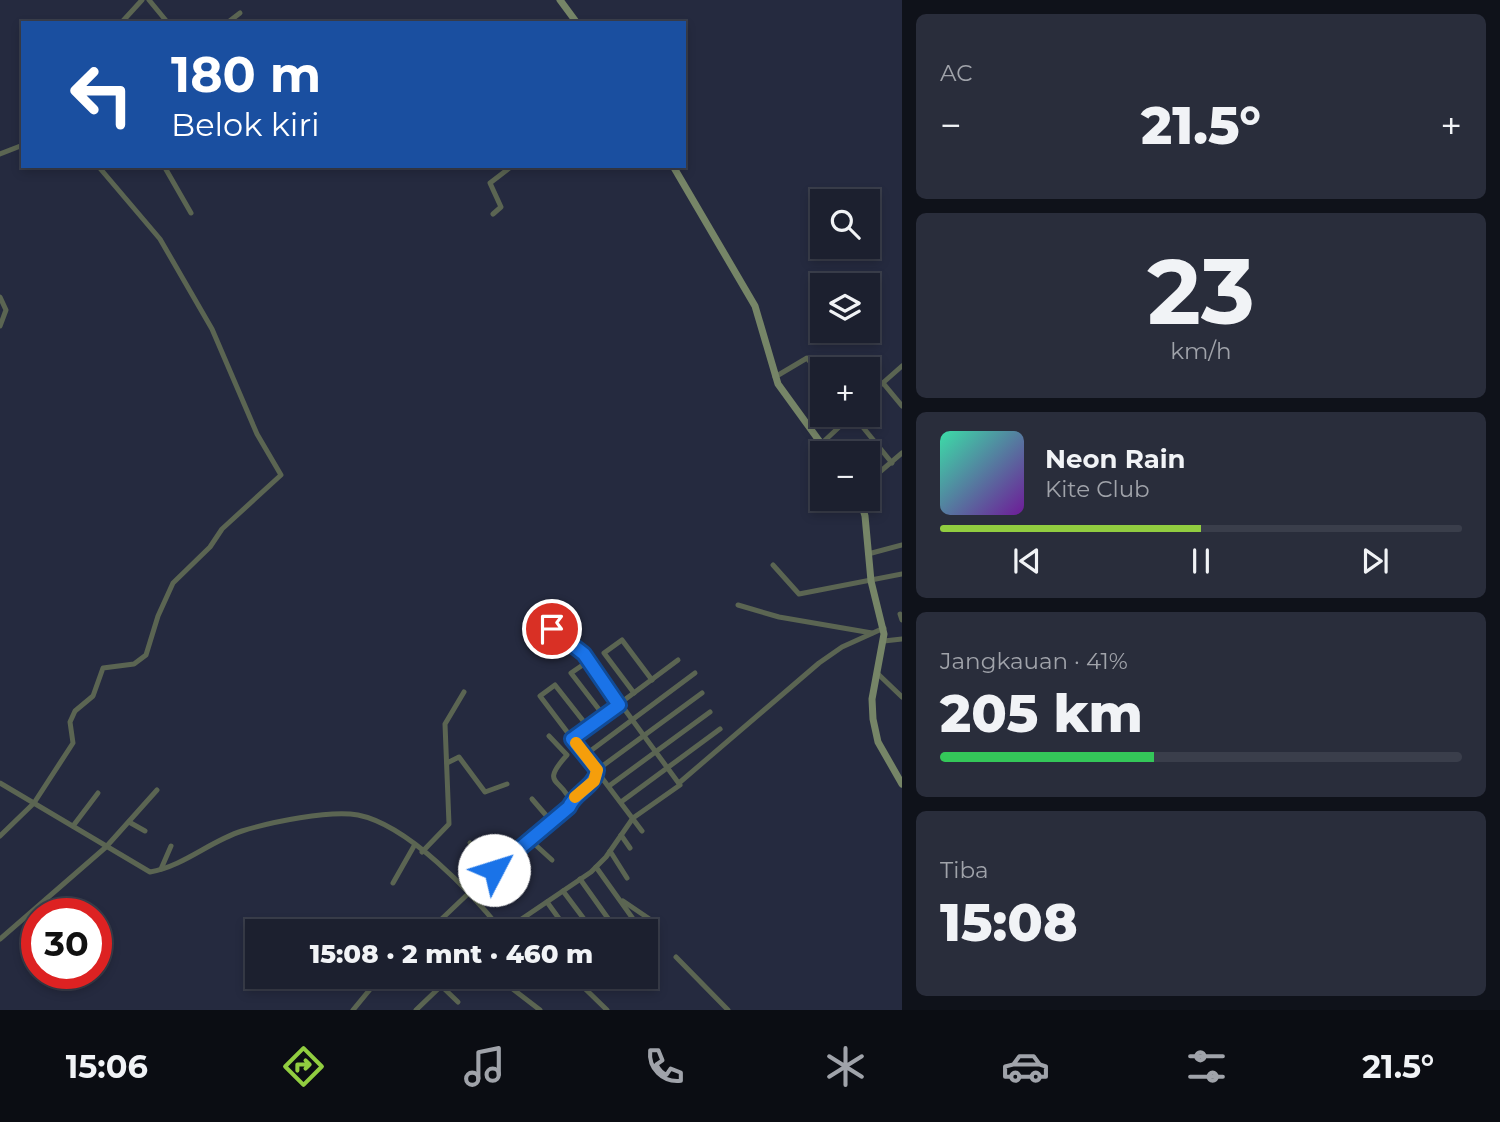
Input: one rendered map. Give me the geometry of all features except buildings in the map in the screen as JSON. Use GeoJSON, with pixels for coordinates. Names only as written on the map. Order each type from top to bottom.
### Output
{"type":"FeatureCollection","features":[{"type":"Feature","properties":{"kind":"main road"},"geometry":{"type":"LineString","coordinates":[[560,0],[576,21]]}},
{"type":"Feature","properties":{"kind":"main road"},"geometry":{"type":"LineString","coordinates":[[674,168],[755,306],[775,377],[794,410],[819,441]]}},
{"type":"Feature","properties":{"kind":"main road"},"geometry":{"type":"LineString","coordinates":[[864,511],[872,581],[884,628],[872,708],[876,735],[901,784]]}},
{"type":"Feature","properties":{"kind":"street"},"geometry":{"type":"LineString","coordinates":[[123,21],[142,0]]}},
{"type":"Feature","properties":{"kind":"street"},"geometry":{"type":"LineString","coordinates":[[149,0],[166,21]]}},
{"type":"Feature","properties":{"kind":"street"},"geometry":{"type":"LineString","coordinates":[[230,21],[240,13]]}},
{"type":"Feature","properties":{"kind":"street"},"geometry":{"type":"LineString","coordinates":[[0,154],[21,146]]}},
{"type":"Feature","properties":{"kind":"street"},"geometry":{"type":"LineString","coordinates":[[0,836],[34,803],[73,743],[70,722],[75,711],[93,696],[103,668],[134,664],[146,655],[158,616],[173,583],[211,547],[222,529],[281,475],[257,434],[212,329],[160,239],[100,168]]}},
{"type":"Feature","properties":{"kind":"street"},"geometry":{"type":"LineString","coordinates":[[165,168],[191,213]]}},
{"type":"Feature","properties":{"kind":"street"},"geometry":{"type":"LineString","coordinates":[[493,214],[501,207],[491,183],[510,168]]}},
{"type":"Feature","properties":{"kind":"street"},"geometry":{"type":"LineString","coordinates":[[0,297],[6,310],[0,326]]}},
{"type":"Feature","properties":{"kind":"street"},"geometry":{"type":"LineString","coordinates":[[775,377],[807,358],[810,362]]}},
{"type":"Feature","properties":{"kind":"street"},"geometry":{"type":"LineString","coordinates":[[880,386],[901,366]]}},
{"type":"Feature","properties":{"kind":"street"},"geometry":{"type":"LineString","coordinates":[[883,383],[901,406]]}},
{"type":"Feature","properties":{"kind":"street"},"geometry":{"type":"LineString","coordinates":[[824,441],[839,427]]}},
{"type":"Feature","properties":{"kind":"street"},"geometry":{"type":"LineString","coordinates":[[862,427],[891,463]]}},
{"type":"Feature","properties":{"kind":"street"},"geometry":{"type":"LineString","coordinates":[[880,472],[901,453]]}},
{"type":"Feature","properties":{"kind":"street"},"geometry":{"type":"LineString","coordinates":[[868,554],[901,545]]}},
{"type":"Feature","properties":{"kind":"street"},"geometry":{"type":"LineString","coordinates":[[773,565],[799,594],[901,574]]}},
{"type":"Feature","properties":{"kind":"street"},"geometry":{"type":"LineString","coordinates":[[737,605],[779,617],[872,633]]}},
{"type":"Feature","properties":{"kind":"street"},"geometry":{"type":"LineString","coordinates":[[521,919],[596,867],[633,818],[724,747],[746,724],[819,663],[884,628]]}},
{"type":"Feature","properties":{"kind":"street"},"geometry":{"type":"LineString","coordinates":[[552,629],[584,654],[587,662],[679,783]]}},
{"type":"Feature","properties":{"kind":"street"},"geometry":{"type":"LineString","coordinates":[[884,641],[901,639]]}},
{"type":"Feature","properties":{"kind":"street"},"geometry":{"type":"LineString","coordinates":[[634,693],[604,653],[622,640],[652,680]]}},
{"type":"Feature","properties":{"kind":"street"},"geometry":{"type":"LineString","coordinates":[[572,739],[678,660]]}},
{"type":"Feature","properties":{"kind":"street"},"geometry":{"type":"LineString","coordinates":[[587,662],[571,673],[604,716]]}},
{"type":"Feature","properties":{"kind":"street"},"geometry":{"type":"LineString","coordinates":[[585,755],[695,673]]}},
{"type":"Feature","properties":{"kind":"street"},"geometry":{"type":"LineString","coordinates":[[877,673],[901,697]]}},
{"type":"Feature","properties":{"kind":"street"},"geometry":{"type":"LineString","coordinates":[[588,727],[555,685],[540,696],[642,831]]}},
{"type":"Feature","properties":{"kind":"street"},"geometry":{"type":"LineString","coordinates":[[422,852],[449,824],[445,724],[464,692]]}},
{"type":"Feature","properties":{"kind":"street"},"geometry":{"type":"LineString","coordinates":[[442,919],[529,839],[569,807],[571,800],[594,781],[597,770],[702,693]]}},
{"type":"Feature","properties":{"kind":"street"},"geometry":{"type":"LineString","coordinates":[[608,786],[710,712]]}},
{"type":"Feature","properties":{"kind":"street"},"geometry":{"type":"LineString","coordinates":[[621,802],[720,729]]}},
{"type":"Feature","properties":{"kind":"street"},"geometry":{"type":"LineString","coordinates":[[549,736],[567,755],[553,771],[552,777],[571,800]]}},
{"type":"Feature","properties":{"kind":"street"},"geometry":{"type":"LineString","coordinates":[[447,762],[459,757],[485,792],[507,784]]}},
{"type":"Feature","properties":{"kind":"street"},"geometry":{"type":"LineString","coordinates":[[0,783],[145,871],[160,870],[242,831],[333,814],[358,815],[383,823],[422,852],[469,894],[492,919]]}},
{"type":"Feature","properties":{"kind":"street"},"geometry":{"type":"LineString","coordinates":[[2,935],[106,847],[156,790]]}},
{"type":"Feature","properties":{"kind":"street"},"geometry":{"type":"LineString","coordinates":[[73,826],[98,793]]}},
{"type":"Feature","properties":{"kind":"street"},"geometry":{"type":"LineString","coordinates":[[532,799],[551,821]]}},
{"type":"Feature","properties":{"kind":"street"},"geometry":{"type":"LineString","coordinates":[[129,822],[145,831]]}},
{"type":"Feature","properties":{"kind":"street"},"geometry":{"type":"LineString","coordinates":[[621,835],[630,848]]}},
{"type":"Feature","properties":{"kind":"street"},"geometry":{"type":"LineString","coordinates":[[529,839],[552,860]]}},
{"type":"Feature","properties":{"kind":"street"},"geometry":{"type":"LineString","coordinates":[[470,843],[494,870]]}},
{"type":"Feature","properties":{"kind":"street"},"geometry":{"type":"LineString","coordinates":[[160,870],[171,846]]}},
{"type":"Feature","properties":{"kind":"street"},"geometry":{"type":"LineString","coordinates":[[393,883],[414,846]]}},
{"type":"Feature","properties":{"kind":"street"},"geometry":{"type":"LineString","coordinates":[[610,851],[627,878]]}},
{"type":"Feature","properties":{"kind":"street"},"geometry":{"type":"LineString","coordinates":[[596,867],[633,919]]}},
{"type":"Feature","properties":{"kind":"street"},"geometry":{"type":"LineString","coordinates":[[580,879],[608,919]]}},
{"type":"Feature","properties":{"kind":"street"},"geometry":{"type":"LineString","coordinates":[[563,891],[584,919]]}},
{"type":"Feature","properties":{"kind":"street"},"geometry":{"type":"LineString","coordinates":[[618,898],[650,919]]}},
{"type":"Feature","properties":{"kind":"street"},"geometry":{"type":"LineString","coordinates":[[547,902],[559,919]]}},
{"type":"Feature","properties":{"kind":"street"},"geometry":{"type":"LineString","coordinates":[[676,957],[728,1010]]}},
{"type":"Feature","properties":{"kind":"street"},"geometry":{"type":"LineString","coordinates":[[353,1010],[371,989]]}},
{"type":"Feature","properties":{"kind":"street"},"geometry":{"type":"LineString","coordinates":[[416,1010],[437,989]]}},
{"type":"Feature","properties":{"kind":"street"},"geometry":{"type":"LineString","coordinates":[[443,989],[458,1002]]}},
{"type":"Feature","properties":{"kind":"street"},"geometry":{"type":"LineString","coordinates":[[512,989],[540,1010]]}},
{"type":"Feature","properties":{"kind":"street"},"geometry":{"type":"LineString","coordinates":[[585,989],[607,1010]]}},
{"type":"Feature","properties":{"kind":"slow traffic"},"geometry":{"type":"LineString","coordinates":[[575,797],[594,781],[597,770],[576,743]]}},
{"type":"Feature","properties":{"kind":"route"},"geometry":{"type":"LineString","coordinates":[[494,870],[569,807],[571,800],[594,781],[597,770],[572,739],[619,705],[584,654],[552,629]]}}]}
